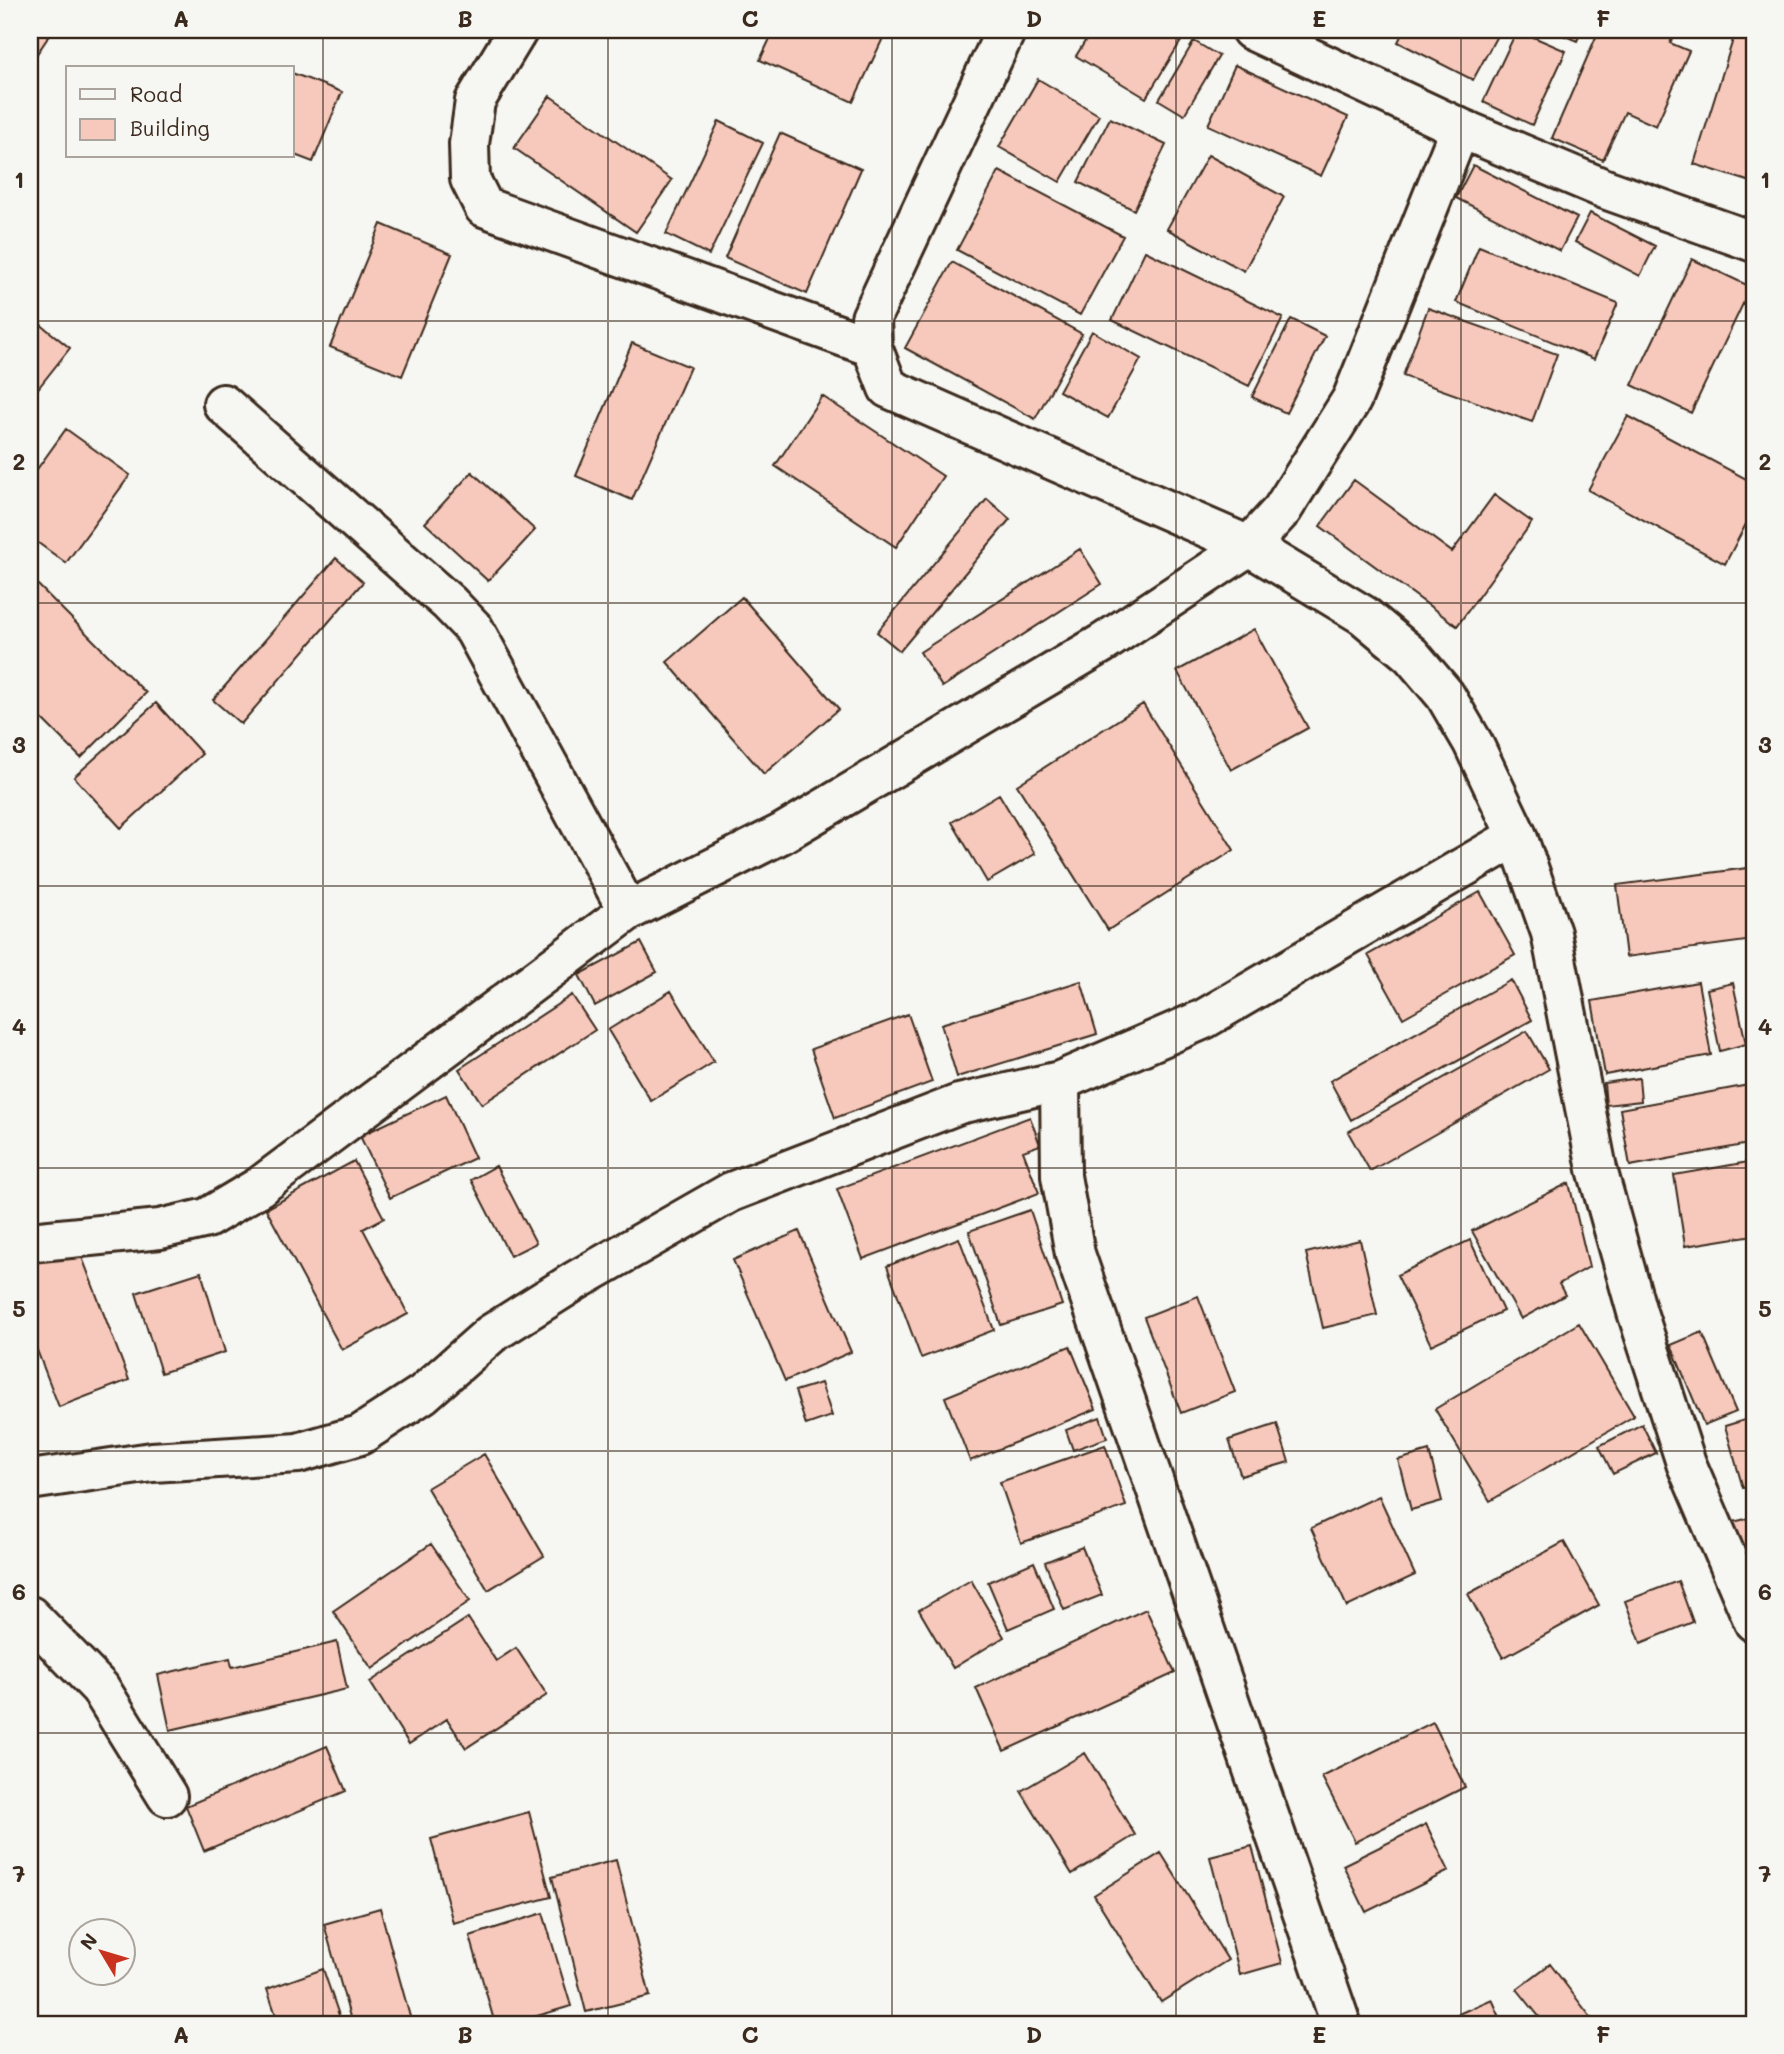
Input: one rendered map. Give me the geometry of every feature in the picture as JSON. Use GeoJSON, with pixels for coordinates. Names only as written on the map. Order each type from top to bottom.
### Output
{"type":"FeatureCollection","features":[{"type":"Feature","properties":{"kind":"street"},"geometry":{"type":"LineString","coordinates":[[518,30],[475,101],[469,144],[470,179],[484,206],[872,347]]}},
{"type":"Feature","properties":{"kind":"street"},"geometry":{"type":"LineString","coordinates":[[1006,30],[871,318],[872,347],[888,388],[1249,546],[1363,615],[1411,655],[1445,695],[1473,743],[1517,836],[1551,933],[1597,1169],[1637,1312],[1686,1463],[1754,1622]]}},
{"type":"Feature","properties":{"kind":"street"},"geometry":{"type":"LineString","coordinates":[[1251,30],[1460,128],[1605,189],[1754,242]]}},
{"type":"Feature","properties":{"kind":"street"},"geometry":{"type":"LineString","coordinates":[[30,1242],[160,1228],[207,1218],[281,1171],[628,911],[781,834],[1103,643],[1249,546],[1282,510],[1352,399],[1460,128]]}},
{"type":"Feature","properties":{"kind":"street"},"geometry":{"type":"LineString","coordinates":[[223,404],[449,603],[474,629],[628,911]]}},
{"type":"Feature","properties":{"kind":"street"},"geometry":{"type":"LineString","coordinates":[[30,1480],[152,1462],[298,1453],[360,1435],[423,1394],[491,1334],[575,1281],[731,1192],[959,1104],[1060,1081],[1204,1019],[1517,836]]}},
{"type":"Feature","properties":{"kind":"street"},"geometry":{"type":"LineString","coordinates":[[1060,1081],[1060,1176],[1075,1254],[1341,2024]]}},
{"type":"Feature","properties":{"kind":"street"},"geometry":{"type":"LineString","coordinates":[[30,1616],[100,1688],[167,1796]]}},
{"type":"Feature","properties":{"kind":"building"},"geometry":{"type":"Polygon","coordinates":[[[30,30],[53,30],[30,64],[30,30]]]}},
{"type":"Feature","properties":{"kind":"building"},"geometry":{"type":"Polygon","coordinates":[[[774,30],[871,30],[884,36],[853,102],[760,60],[774,30]]]}},
{"type":"Feature","properties":{"kind":"building"},"geometry":{"type":"Polygon","coordinates":[[[1092,30],[1181,30],[1186,33],[1146,98],[1076,56],[1092,30]]]}},
{"type":"Feature","properties":{"kind":"building"},"geometry":{"type":"Polygon","coordinates":[[[1404,30],[1500,30],[1473,80],[1398,42],[1404,30]]]}},
{"type":"Feature","properties":{"kind":"building"},"geometry":{"type":"Polygon","coordinates":[[[1517,30],[1566,51],[1532,125],[1483,102],[1517,30]]]}},
{"type":"Feature","properties":{"kind":"building"},"geometry":{"type":"Polygon","coordinates":[[[1551,30],[1582,30],[1577,41],[1551,30]]]}},
{"type":"Feature","properties":{"kind":"building"},"geometry":{"type":"Polygon","coordinates":[[[1599,30],[1676,30],[1670,43],[1689,51],[1656,126],[1625,112],[1603,160],[1552,138],[1599,30]]]}},
{"type":"Feature","properties":{"kind":"building"},"geometry":{"type":"Polygon","coordinates":[[[1736,30],[1754,30],[1754,183],[1694,164],[1736,30]]]}},
{"type":"Feature","properties":{"kind":"building"},"geometry":{"type":"Polygon","coordinates":[[[1194,41],[1219,56],[1184,115],[1159,100],[1194,41]]]}},
{"type":"Feature","properties":{"kind":"building"},"geometry":{"type":"Polygon","coordinates":[[[1235,65],[1348,117],[1321,176],[1208,125],[1235,65]]]}},
{"type":"Feature","properties":{"kind":"building"},"geometry":{"type":"Polygon","coordinates":[[[294,74],[342,92],[313,162],[294,155],[294,74]]]}},
{"type":"Feature","properties":{"kind":"building"},"geometry":{"type":"Polygon","coordinates":[[[1038,79],[1099,115],[1060,182],[999,147],[1038,79]]]}},
{"type":"Feature","properties":{"kind":"building"},"geometry":{"type":"Polygon","coordinates":[[[550,96],[672,180],[636,232],[514,148],[550,96]]]}},
{"type":"Feature","properties":{"kind":"building"},"geometry":{"type":"Polygon","coordinates":[[[1110,118],[1166,145],[1134,210],[1078,182],[1110,118]]]}},
{"type":"Feature","properties":{"kind":"building"},"geometry":{"type":"Polygon","coordinates":[[[719,121],[763,143],[709,255],[666,234],[719,121]]]}},
{"type":"Feature","properties":{"kind":"building"},"geometry":{"type":"Polygon","coordinates":[[[780,133],[861,169],[807,294],[725,258],[780,133]]]}},
{"type":"Feature","properties":{"kind":"building"},"geometry":{"type":"Polygon","coordinates":[[[1208,155],[1284,197],[1244,271],[1167,229],[1208,155]]]}},
{"type":"Feature","properties":{"kind":"building"},"geometry":{"type":"Polygon","coordinates":[[[1473,165],[1577,218],[1560,251],[1456,198],[1473,165]]]}},
{"type":"Feature","properties":{"kind":"building"},"geometry":{"type":"Polygon","coordinates":[[[999,171],[1123,236],[1080,315],[957,250],[999,171]]]}},
{"type":"Feature","properties":{"kind":"building"},"geometry":{"type":"Polygon","coordinates":[[[1590,213],[1655,246],[1640,276],[1575,242],[1590,213]]]}},
{"type":"Feature","properties":{"kind":"building"},"geometry":{"type":"Polygon","coordinates":[[[381,224],[452,254],[402,376],[330,347],[381,224]]]}},
{"type":"Feature","properties":{"kind":"building"},"geometry":{"type":"Polygon","coordinates":[[[1479,246],[1618,303],[1594,359],[1456,302],[1479,246]]]}},
{"type":"Feature","properties":{"kind":"building"},"geometry":{"type":"Polygon","coordinates":[[[1145,251],[1283,318],[1249,386],[1112,320],[1145,251]]]}},
{"type":"Feature","properties":{"kind":"building"},"geometry":{"type":"Polygon","coordinates":[[[1692,259],[1751,287],[1691,413],[1632,385],[1692,259]]]}},
{"type":"Feature","properties":{"kind":"building"},"geometry":{"type":"Polygon","coordinates":[[[952,262],[1082,334],[1035,419],[905,348],[952,262]]]}},
{"type":"Feature","properties":{"kind":"building"},"geometry":{"type":"Polygon","coordinates":[[[1428,308],[1557,354],[1532,422],[1403,376],[1428,308]]]}},
{"type":"Feature","properties":{"kind":"building"},"geometry":{"type":"Polygon","coordinates":[[[30,316],[70,348],[32,396],[30,395],[30,316]]]}},
{"type":"Feature","properties":{"kind":"building"},"geometry":{"type":"Polygon","coordinates":[[[1291,319],[1325,336],[1286,413],[1252,397],[1291,319]]]}},
{"type":"Feature","properties":{"kind":"building"},"geometry":{"type":"Polygon","coordinates":[[[1092,331],[1141,359],[1108,418],[1059,391],[1092,331]]]}},
{"type":"Feature","properties":{"kind":"building"},"geometry":{"type":"Polygon","coordinates":[[[632,343],[690,367],[632,500],[576,476],[632,343]]]}},
{"type":"Feature","properties":{"kind":"building"},"geometry":{"type":"Polygon","coordinates":[[[822,396],[943,476],[896,547],[775,466],[822,396]]]}},
{"type":"Feature","properties":{"kind":"building"},"geometry":{"type":"Polygon","coordinates":[[[1628,416],[1754,483],[1754,509],[1725,564],[1588,490],[1628,416]]]}},
{"type":"Feature","properties":{"kind":"building"},"geometry":{"type":"Polygon","coordinates":[[[66,429],[130,475],[66,563],[30,537],[30,479],[66,429]]]}},
{"type":"Feature","properties":{"kind":"building"},"geometry":{"type":"Polygon","coordinates":[[[472,472],[535,530],[488,581],[425,523],[472,472]]]}},
{"type":"Feature","properties":{"kind":"building"},"geometry":{"type":"Polygon","coordinates":[[[1354,480],[1452,552],[1494,495],[1532,522],[1457,626],[1320,526],[1354,480]]]}},
{"type":"Feature","properties":{"kind":"building"},"geometry":{"type":"Polygon","coordinates":[[[987,499],[1010,519],[900,651],[877,632],[987,499]]]}},
{"type":"Feature","properties":{"kind":"building"},"geometry":{"type":"Polygon","coordinates":[[[1080,549],[1102,584],[942,687],[920,652],[1080,549]]]}},
{"type":"Feature","properties":{"kind":"building"},"geometry":{"type":"Polygon","coordinates":[[[336,558],[363,582],[241,724],[213,700],[336,558]]]}},
{"type":"Feature","properties":{"kind":"building"},"geometry":{"type":"Polygon","coordinates":[[[30,577],[146,693],[81,758],[30,707],[30,577]]]}},
{"type":"Feature","properties":{"kind":"building"},"geometry":{"type":"Polygon","coordinates":[[[742,597],[839,709],[764,774],[667,662],[742,597]]]}},
{"type":"Feature","properties":{"kind":"building"},"geometry":{"type":"Polygon","coordinates":[[[1254,629],[1308,728],[1231,770],[1177,671],[1254,629]]]}},
{"type":"Feature","properties":{"kind":"building"},"geometry":{"type":"Polygon","coordinates":[[[156,703],[202,754],[121,828],[74,777],[156,703]]]}},
{"type":"Feature","properties":{"kind":"building"},"geometry":{"type":"Polygon","coordinates":[[[1143,704],[1234,850],[1108,930],[1017,785],[1143,704]]]}},
{"type":"Feature","properties":{"kind":"building"},"geometry":{"type":"Polygon","coordinates":[[[999,794],[1035,854],[987,882],[952,822],[999,794]]]}},
{"type":"Feature","properties":{"kind":"building"},"geometry":{"type":"Polygon","coordinates":[[[1748,868],[1754,940],[1626,957],[1617,885],[1748,868]]]}},
{"type":"Feature","properties":{"kind":"building"},"geometry":{"type":"Polygon","coordinates":[[[1480,892],[1515,955],[1403,1018],[1368,955],[1480,892]]]}},
{"type":"Feature","properties":{"kind":"building"},"geometry":{"type":"Polygon","coordinates":[[[641,942],[657,972],[595,1006],[579,975],[641,942]]]}},
{"type":"Feature","properties":{"kind":"building"},"geometry":{"type":"Polygon","coordinates":[[[1511,980],[1532,1020],[1351,1120],[1330,1081],[1511,980]]]}},
{"type":"Feature","properties":{"kind":"building"},"geometry":{"type":"Polygon","coordinates":[[[1081,981],[1097,1034],[957,1077],[941,1024],[1081,981]]]}},
{"type":"Feature","properties":{"kind":"building"},"geometry":{"type":"Polygon","coordinates":[[[1698,982],[1711,1055],[1605,1075],[1592,1001],[1698,982]]]}},
{"type":"Feature","properties":{"kind":"building"},"geometry":{"type":"Polygon","coordinates":[[[1733,983],[1746,1044],[1720,1051],[1707,989],[1733,983]]]}},
{"type":"Feature","properties":{"kind":"building"},"geometry":{"type":"Polygon","coordinates":[[[671,991],[714,1062],[651,1101],[608,1030],[671,991]]]}},
{"type":"Feature","properties":{"kind":"building"},"geometry":{"type":"Polygon","coordinates":[[[572,995],[595,1030],[482,1104],[459,1069],[572,995]]]}},
{"type":"Feature","properties":{"kind":"building"},"geometry":{"type":"Polygon","coordinates":[[[908,1014],[932,1082],[835,1118],[811,1049],[908,1014]]]}},
{"type":"Feature","properties":{"kind":"building"},"geometry":{"type":"Polygon","coordinates":[[[1527,1031],[1549,1069],[1370,1171],[1348,1132],[1527,1031]]]}},
{"type":"Feature","properties":{"kind":"building"},"geometry":{"type":"Polygon","coordinates":[[[1639,1078],[1641,1101],[1606,1105],[1604,1083],[1639,1078]]]}},
{"type":"Feature","properties":{"kind":"building"},"geometry":{"type":"Polygon","coordinates":[[[1754,1084],[1754,1143],[1630,1166],[1620,1109],[1754,1084]]]}},
{"type":"Feature","properties":{"kind":"building"},"geometry":{"type":"Polygon","coordinates":[[[446,1095],[475,1158],[390,1198],[360,1136],[446,1095]]]}},
{"type":"Feature","properties":{"kind":"building"},"geometry":{"type":"Polygon","coordinates":[[[1030,1117],[1040,1145],[1023,1151],[1039,1193],[863,1259],[837,1189],[1030,1117]]]}},
{"type":"Feature","properties":{"kind":"building"},"geometry":{"type":"Polygon","coordinates":[[[354,1161],[384,1218],[363,1229],[408,1314],[342,1350],[266,1209],[354,1161]]]}},
{"type":"Feature","properties":{"kind":"building"},"geometry":{"type":"Polygon","coordinates":[[[1754,1161],[1754,1235],[1685,1246],[1674,1175],[1754,1161]]]}},
{"type":"Feature","properties":{"kind":"building"},"geometry":{"type":"Polygon","coordinates":[[[496,1166],[536,1243],[510,1256],[471,1180],[496,1166]]]}},
{"type":"Feature","properties":{"kind":"building"},"geometry":{"type":"Polygon","coordinates":[[[1569,1183],[1589,1267],[1559,1284],[1565,1295],[1521,1319],[1472,1231],[1569,1183]]]}},
{"type":"Feature","properties":{"kind":"building"},"geometry":{"type":"Polygon","coordinates":[[[1030,1210],[1062,1305],[1001,1325],[969,1231],[1030,1210]]]}},
{"type":"Feature","properties":{"kind":"building"},"geometry":{"type":"Polygon","coordinates":[[[799,1231],[851,1352],[785,1381],[733,1260],[799,1231]]]}},
{"type":"Feature","properties":{"kind":"building"},"geometry":{"type":"Polygon","coordinates":[[[959,1238],[994,1330],[921,1358],[887,1266],[959,1238]]]}},
{"type":"Feature","properties":{"kind":"building"},"geometry":{"type":"Polygon","coordinates":[[[1360,1240],[1377,1315],[1323,1328],[1306,1253],[1360,1240]]]}},
{"type":"Feature","properties":{"kind":"building"},"geometry":{"type":"Polygon","coordinates":[[[1470,1240],[1503,1311],[1431,1345],[1397,1275],[1470,1240]]]}},
{"type":"Feature","properties":{"kind":"building"},"geometry":{"type":"Polygon","coordinates":[[[77,1244],[129,1380],[59,1407],[30,1332],[30,1262],[77,1244]]]}},
{"type":"Feature","properties":{"kind":"building"},"geometry":{"type":"Polygon","coordinates":[[[201,1272],[225,1352],[161,1373],[136,1293],[201,1272]]]}},
{"type":"Feature","properties":{"kind":"building"},"geometry":{"type":"Polygon","coordinates":[[[1198,1296],[1235,1392],[1181,1413],[1144,1317],[1198,1296]]]}},
{"type":"Feature","properties":{"kind":"building"},"geometry":{"type":"Polygon","coordinates":[[[1579,1323],[1634,1416],[1490,1501],[1435,1409],[1579,1323]]]}},
{"type":"Feature","properties":{"kind":"building"},"geometry":{"type":"Polygon","coordinates":[[[1702,1332],[1736,1412],[1704,1425],[1671,1345],[1702,1332]]]}},
{"type":"Feature","properties":{"kind":"building"},"geometry":{"type":"Polygon","coordinates":[[[1070,1346],[1096,1409],[970,1461],[945,1397],[1070,1346]]]}},
{"type":"Feature","properties":{"kind":"building"},"geometry":{"type":"Polygon","coordinates":[[[821,1383],[832,1416],[806,1425],[795,1391],[821,1383]]]}},
{"type":"Feature","properties":{"kind":"building"},"geometry":{"type":"Polygon","coordinates":[[[1100,1417],[1107,1438],[1073,1450],[1066,1430],[1100,1417]]]}},
{"type":"Feature","properties":{"kind":"building"},"geometry":{"type":"Polygon","coordinates":[[[1754,1417],[1754,1485],[1743,1488],[1725,1426],[1754,1417]]]}},
{"type":"Feature","properties":{"kind":"building"},"geometry":{"type":"Polygon","coordinates":[[[1277,1424],[1289,1462],[1241,1476],[1229,1440],[1277,1424]]]}},
{"type":"Feature","properties":{"kind":"building"},"geometry":{"type":"Polygon","coordinates":[[[1642,1424],[1656,1453],[1613,1474],[1599,1446],[1642,1424]]]}},
{"type":"Feature","properties":{"kind":"building"},"geometry":{"type":"Polygon","coordinates":[[[1105,1445],[1126,1506],[1021,1543],[1000,1482],[1105,1445]]]}},
{"type":"Feature","properties":{"kind":"building"},"geometry":{"type":"Polygon","coordinates":[[[1429,1451],[1442,1501],[1411,1510],[1398,1460],[1429,1451]]]}},
{"type":"Feature","properties":{"kind":"building"},"geometry":{"type":"Polygon","coordinates":[[[484,1454],[544,1556],[488,1590],[427,1488],[484,1454]]]}},
{"type":"Feature","properties":{"kind":"building"},"geometry":{"type":"Polygon","coordinates":[[[1379,1496],[1415,1575],[1347,1607],[1311,1528],[1379,1496]]]}},
{"type":"Feature","properties":{"kind":"building"},"geometry":{"type":"Polygon","coordinates":[[[1754,1517],[1754,1553],[1743,1557],[1733,1522],[1754,1517]]]}},
{"type":"Feature","properties":{"kind":"building"},"geometry":{"type":"Polygon","coordinates":[[[1564,1542],[1599,1605],[1503,1658],[1468,1594],[1564,1542]]]}},
{"type":"Feature","properties":{"kind":"building"},"geometry":{"type":"Polygon","coordinates":[[[431,1544],[470,1601],[372,1669],[333,1611],[431,1544]]]}},
{"type":"Feature","properties":{"kind":"building"},"geometry":{"type":"Polygon","coordinates":[[[1082,1547],[1102,1595],[1064,1610],[1045,1562],[1082,1547]]]}},
{"type":"Feature","properties":{"kind":"building"},"geometry":{"type":"Polygon","coordinates":[[[1034,1562],[1054,1609],[1008,1629],[988,1582],[1034,1562]]]}},
{"type":"Feature","properties":{"kind":"building"},"geometry":{"type":"Polygon","coordinates":[[[971,1580],[1004,1637],[953,1668],[919,1610],[971,1580]]]}},
{"type":"Feature","properties":{"kind":"building"},"geometry":{"type":"Polygon","coordinates":[[[1678,1581],[1693,1622],[1641,1643],[1625,1601],[1678,1581]]]}},
{"type":"Feature","properties":{"kind":"building"},"geometry":{"type":"Polygon","coordinates":[[[1146,1609],[1175,1673],[1004,1751],[976,1688],[1146,1609]]]}},
{"type":"Feature","properties":{"kind":"building"},"geometry":{"type":"Polygon","coordinates":[[[468,1618],[496,1661],[516,1648],[547,1695],[466,1748],[447,1719],[409,1744],[370,1682],[468,1618]]]}},
{"type":"Feature","properties":{"kind":"building"},"geometry":{"type":"Polygon","coordinates":[[[337,1642],[347,1689],[170,1730],[158,1675],[230,1658],[232,1667],[337,1642]]]}},
{"type":"Feature","properties":{"kind":"building"},"geometry":{"type":"Polygon","coordinates":[[[1433,1722],[1465,1787],[1355,1842],[1322,1777],[1433,1722]]]}},
{"type":"Feature","properties":{"kind":"building"},"geometry":{"type":"Polygon","coordinates":[[[327,1746],[346,1791],[204,1851],[186,1806],[327,1746]]]}},
{"type":"Feature","properties":{"kind":"building"},"geometry":{"type":"Polygon","coordinates":[[[1085,1753],[1135,1835],[1072,1874],[1021,1791],[1085,1753]]]}},
{"type":"Feature","properties":{"kind":"building"},"geometry":{"type":"Polygon","coordinates":[[[529,1812],[551,1897],[453,1923],[431,1839],[529,1812]]]}},
{"type":"Feature","properties":{"kind":"building"},"geometry":{"type":"Polygon","coordinates":[[[1426,1824],[1449,1871],[1366,1912],[1343,1865],[1426,1824]]]}},
{"type":"Feature","properties":{"kind":"building"},"geometry":{"type":"Polygon","coordinates":[[[1252,1846],[1282,1963],[1240,1975],[1210,1857],[1252,1846]]]}},
{"type":"Feature","properties":{"kind":"building"},"geometry":{"type":"Polygon","coordinates":[[[1161,1853],[1228,1960],[1161,2002],[1094,1895],[1161,1853]]]}},
{"type":"Feature","properties":{"kind":"building"},"geometry":{"type":"Polygon","coordinates":[[[616,1860],[650,1996],[586,2012],[552,1877],[616,1860]]]}},
{"type":"Feature","properties":{"kind":"building"},"geometry":{"type":"Polygon","coordinates":[[[380,1908],[412,2024],[352,2024],[324,1924],[380,1908]]]}},
{"type":"Feature","properties":{"kind":"building"},"geometry":{"type":"Polygon","coordinates":[[[543,1913],[571,2006],[510,2024],[495,2024],[470,1936],[543,1913]]]}},
{"type":"Feature","properties":{"kind":"building"},"geometry":{"type":"Polygon","coordinates":[[[1550,1964],[1596,2024],[1545,2024],[1517,1989],[1550,1964]]]}},
{"type":"Feature","properties":{"kind":"building"},"geometry":{"type":"Polygon","coordinates":[[[323,1969],[342,2024],[279,2024],[267,1989],[323,1969]]]}},
{"type":"Feature","properties":{"kind":"building"},"geometry":{"type":"Polygon","coordinates":[[[1492,1999],[1503,2024],[1436,2024],[1492,1999]]]}}]}
